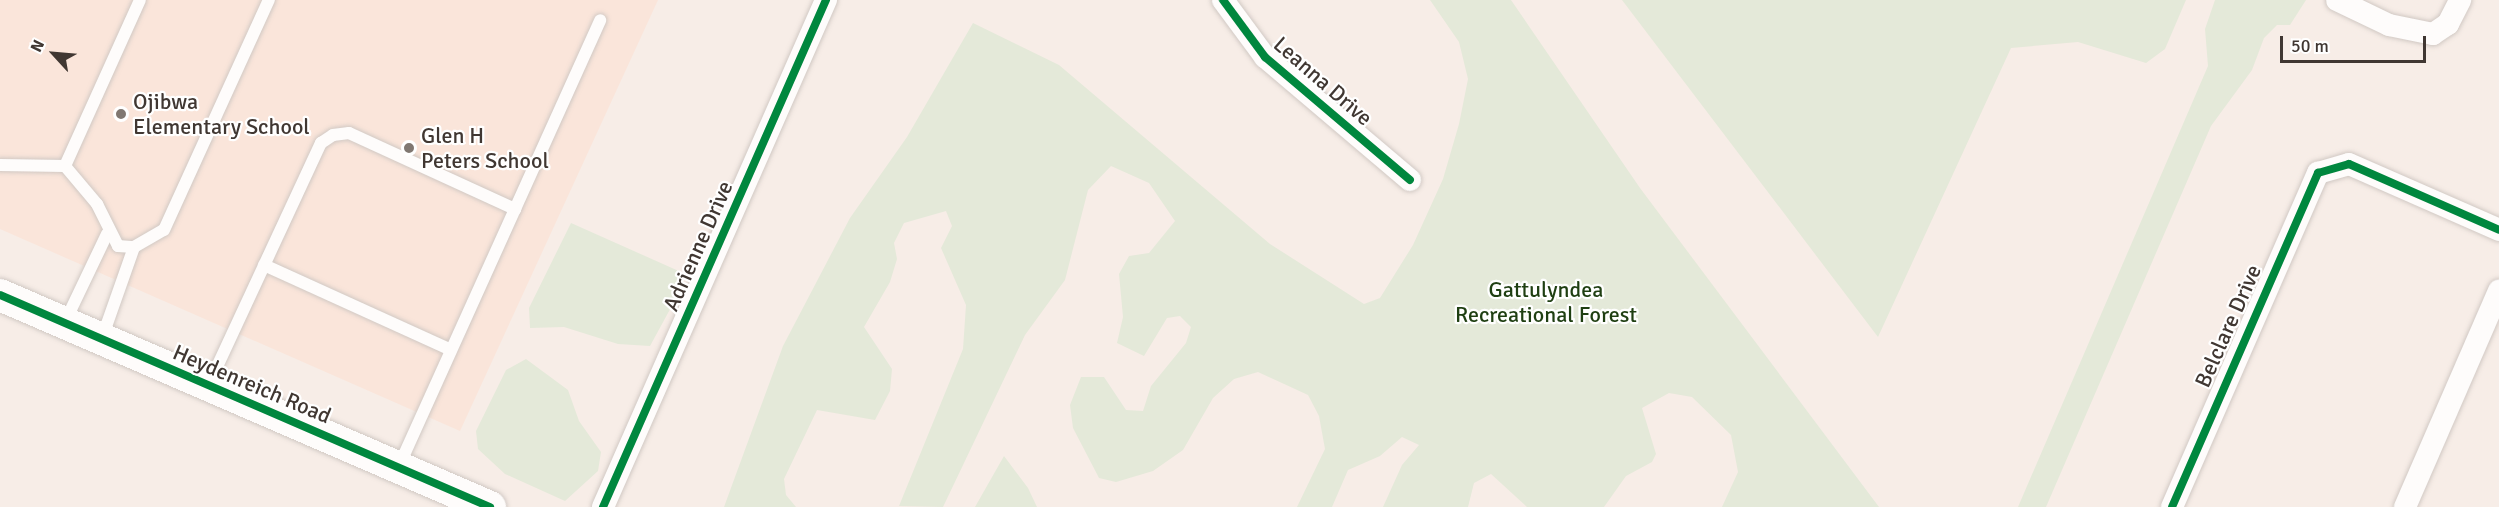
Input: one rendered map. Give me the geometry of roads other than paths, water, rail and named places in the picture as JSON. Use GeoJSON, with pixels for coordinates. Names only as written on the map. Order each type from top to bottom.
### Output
{"type":"FeatureCollection","features":[{"type":"Feature","properties":{"kind":"street","name":"Adrienne Drive"},"geometry":{"type":"LineString","coordinates":[[603,507],[826,0]]}},
{"type":"Feature","properties":{"kind":"street","name":"Leanna Drive"},"geometry":{"type":"LineString","coordinates":[[1223,0],[1265,57],[1410,180]]}},
{"type":"Feature","properties":{"kind":"street"},"geometry":{"type":"LineString","coordinates":[[2337,0],[2389,25],[2433,34],[2448,24],[2460,0]]}},
{"type":"Feature","properties":{"kind":"street","name":"Belclare Drive"},"geometry":{"type":"LineString","coordinates":[[2172,507],[2312,181],[2328,166],[2349,164],[2499,230]]}},
{"type":"Feature","properties":{"kind":"street"},"geometry":{"type":"LineString","coordinates":[[2405,507],[2499,291]]}},
{"type":"Feature","properties":{"kind":"street","name":"Heydenreich Road"},"geometry":{"type":"LineString","coordinates":[[0,295],[490,507]]}},
{"type":"Feature","properties":{"kind":"lane"},"geometry":{"type":"LineString","coordinates":[[65,166],[140,0]]}},
{"type":"Feature","properties":{"kind":"lane"},"geometry":{"type":"LineString","coordinates":[[101,339],[134,247],[173,219],[269,0]]}},
{"type":"Feature","properties":{"kind":"lane"},"geometry":{"type":"LineString","coordinates":[[399,467],[600,20]]}},
{"type":"Feature","properties":{"kind":"lane"},"geometry":{"type":"LineString","coordinates":[[209,385],[321,143],[333,135],[349,134],[515,209]]}},
{"type":"Feature","properties":{"kind":"lane"},"geometry":{"type":"LineString","coordinates":[[0,165],[65,166],[97,204],[107,234],[118,246],[134,247]]}},
{"type":"Feature","properties":{"kind":"lane"},"geometry":{"type":"LineString","coordinates":[[65,323],[107,234]]}},
{"type":"Feature","properties":{"kind":"lane"},"geometry":{"type":"LineString","coordinates":[[264,266],[451,350]]}},
{"type":"Feature","properties":{"kind":"place","name":"Ojibwa Elementary School"},"geometry":{"type":"Point","coordinates":[121,114]}},
{"type":"Feature","properties":{"kind":"place","name":"Glen H Peters School"},"geometry":{"type":"Point","coordinates":[409,148]}},
{"type":"Feature","properties":{"kind":"park label","name":"Gattulyndea Recreational Forest"},"geometry":{"type":"Point","coordinates":[1546,302]}}]}
